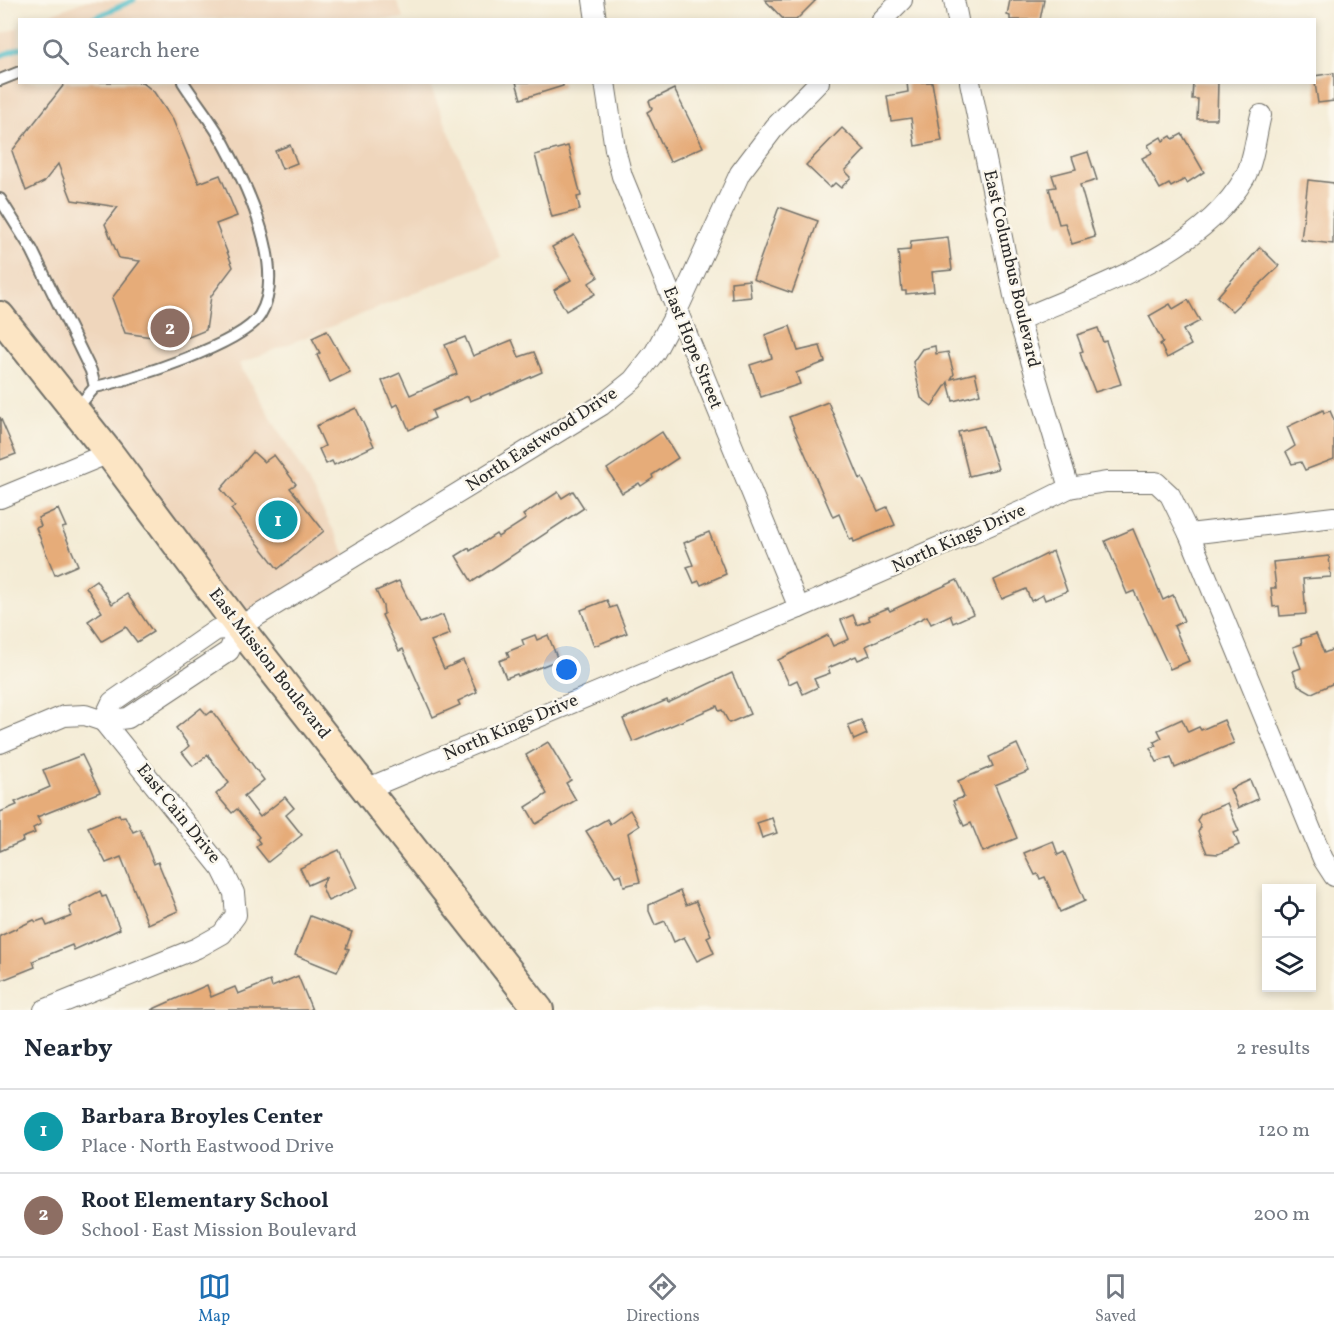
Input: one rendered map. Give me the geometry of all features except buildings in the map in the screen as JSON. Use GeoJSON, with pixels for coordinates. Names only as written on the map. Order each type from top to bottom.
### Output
{"type":"FeatureCollection","features":[{"type":"Feature","properties":{"kind":"main road","name":"East Mission Boulevard"},"geometry":{"type":"LineString","coordinates":[[0,316],[109,453],[239,627],[539,1010]]}},
{"type":"Feature","properties":{"kind":"street"},"geometry":{"type":"LineString","coordinates":[[593,0],[596,18]]}},
{"type":"Feature","properties":{"kind":"street"},"geometry":{"type":"LineString","coordinates":[[884,18],[902,0]]}},
{"type":"Feature","properties":{"kind":"street"},"geometry":{"type":"LineString","coordinates":[[954,0],[958,18]]}},
{"type":"Feature","properties":{"kind":"street","name":"East Hope Street"},"geometry":{"type":"LineString","coordinates":[[605,84],[615,148],[622,176],[800,608]]}},
{"type":"Feature","properties":{"kind":"street","name":"North Eastwood Drive"},"geometry":{"type":"LineString","coordinates":[[104,721],[112,702],[216,630],[239,627],[602,405],[633,380],[655,352],[677,311],[740,172],[775,127],[817,84]]}},
{"type":"Feature","properties":{"kind":"street","name":"East Columbus Boulevard"},"geometry":{"type":"LineString","coordinates":[[970,84],[1019,320],[1069,488]]}},
{"type":"Feature","properties":{"kind":"street"},"geometry":{"type":"LineString","coordinates":[[1019,320],[1150,261],[1185,240],[1220,213],[1246,175],[1261,115]]}},
{"type":"Feature","properties":{"kind":"street"},"geometry":{"type":"LineString","coordinates":[[0,498],[109,453]]}},
{"type":"Feature","properties":{"kind":"street","name":"North Kings Drive"},"geometry":{"type":"LineString","coordinates":[[366,789],[800,608],[1029,508],[1069,488],[1129,480],[1156,482],[1170,495],[1189,534],[1323,859],[1334,876]]}},
{"type":"Feature","properties":{"kind":"street"},"geometry":{"type":"LineString","coordinates":[[1189,534],[1334,517]]}},
{"type":"Feature","properties":{"kind":"street"},"geometry":{"type":"LineString","coordinates":[[0,743],[64,716],[84,715],[104,721]]}},
{"type":"Feature","properties":{"kind":"street","name":"East Cain Drive"},"geometry":{"type":"LineString","coordinates":[[44,1010],[196,948],[222,934],[236,915],[234,893],[222,869],[104,721]]}},
{"type":"Feature","properties":{"kind":"lane"},"geometry":{"type":"LineString","coordinates":[[0,80],[18,73]]}},
{"type":"Feature","properties":{"kind":"lane"},"geometry":{"type":"LineString","coordinates":[[75,410],[95,387],[159,370],[234,336],[259,316],[267,301],[270,280],[267,258],[263,237],[249,194],[226,146],[184,84]]}},
{"type":"Feature","properties":{"kind":"lane"},"geometry":{"type":"LineString","coordinates":[[0,199],[17,222],[57,298],[91,371],[95,387]]}},
{"type":"Feature","properties":{"kind":"shaded area"},"geometry":{"type":"Polygon","coordinates":[[[87,0],[396,0],[404,18],[41,18],[87,0]]]}},
{"type":"Feature","properties":{"kind":"shaded area"},"geometry":{"type":"Polygon","coordinates":[[[18,27],[18,84],[429,84],[501,258],[239,364],[303,472],[349,560],[239,627],[0,316],[0,35],[18,27]]]}},
{"type":"Feature","properties":{"kind":"waterway"},"geometry":{"type":"LineString","coordinates":[[94,18],[134,0]]}},
{"type":"Feature","properties":{"kind":"waterway"},"geometry":{"type":"LineString","coordinates":[[0,56],[18,49]]}},
{"type":"Feature","properties":{"kind":"place","name":"Root Elementary School"},"geometry":{"type":"Point","coordinates":[170,328]}},
{"type":"Feature","properties":{"kind":"place","name":"Barbara Broyles Center"},"geometry":{"type":"Point","coordinates":[278,520]}}]}
